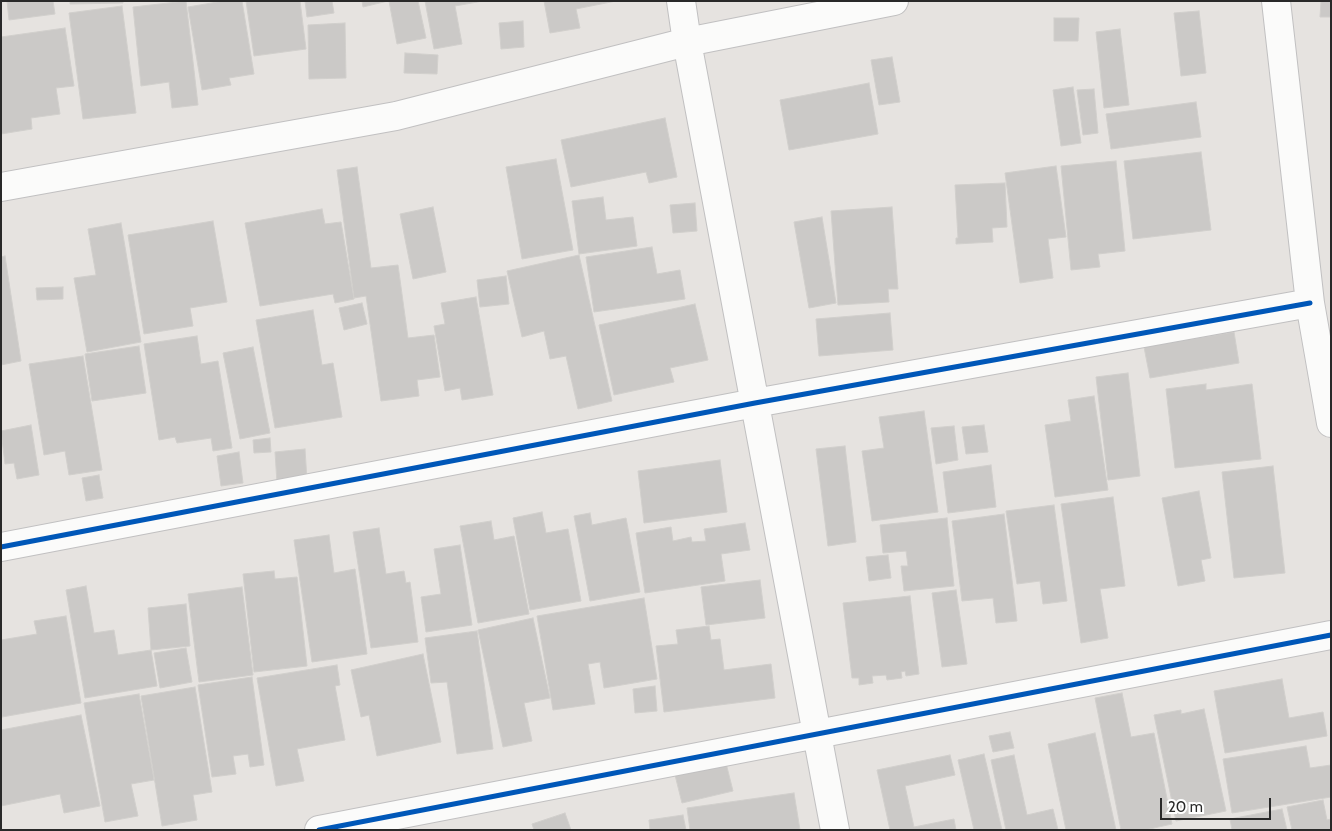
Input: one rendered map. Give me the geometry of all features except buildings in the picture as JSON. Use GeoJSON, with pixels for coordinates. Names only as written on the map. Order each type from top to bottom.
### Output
{"type":"FeatureCollection","features":[{"type":"Feature","properties":{"kind":"street"},"geometry":{"type":"LineString","coordinates":[[681,1],[686,42],[835,830]]}},
{"type":"Feature","properties":{"kind":"street"},"geometry":{"type":"LineString","coordinates":[[1,187],[396,116],[686,42],[894,1]]}},
{"type":"Feature","properties":{"kind":"street"},"geometry":{"type":"LineString","coordinates":[[1276,1],[1310,304],[1331,423]]}},
{"type":"Feature","properties":{"kind":"street"},"geometry":{"type":"LineString","coordinates":[[1,547],[755,403],[1310,304]]}},
{"type":"Feature","properties":{"kind":"street"},"geometry":{"type":"LineString","coordinates":[[319,830],[1331,635]]}},
{"type":"Feature","properties":{"kind":"cycle path"},"geometry":{"type":"LineString","coordinates":[[1,547],[755,403],[1310,303]]}},
{"type":"Feature","properties":{"kind":"cycle path"},"geometry":{"type":"LineString","coordinates":[[319,830],[1331,635]]}}]}
